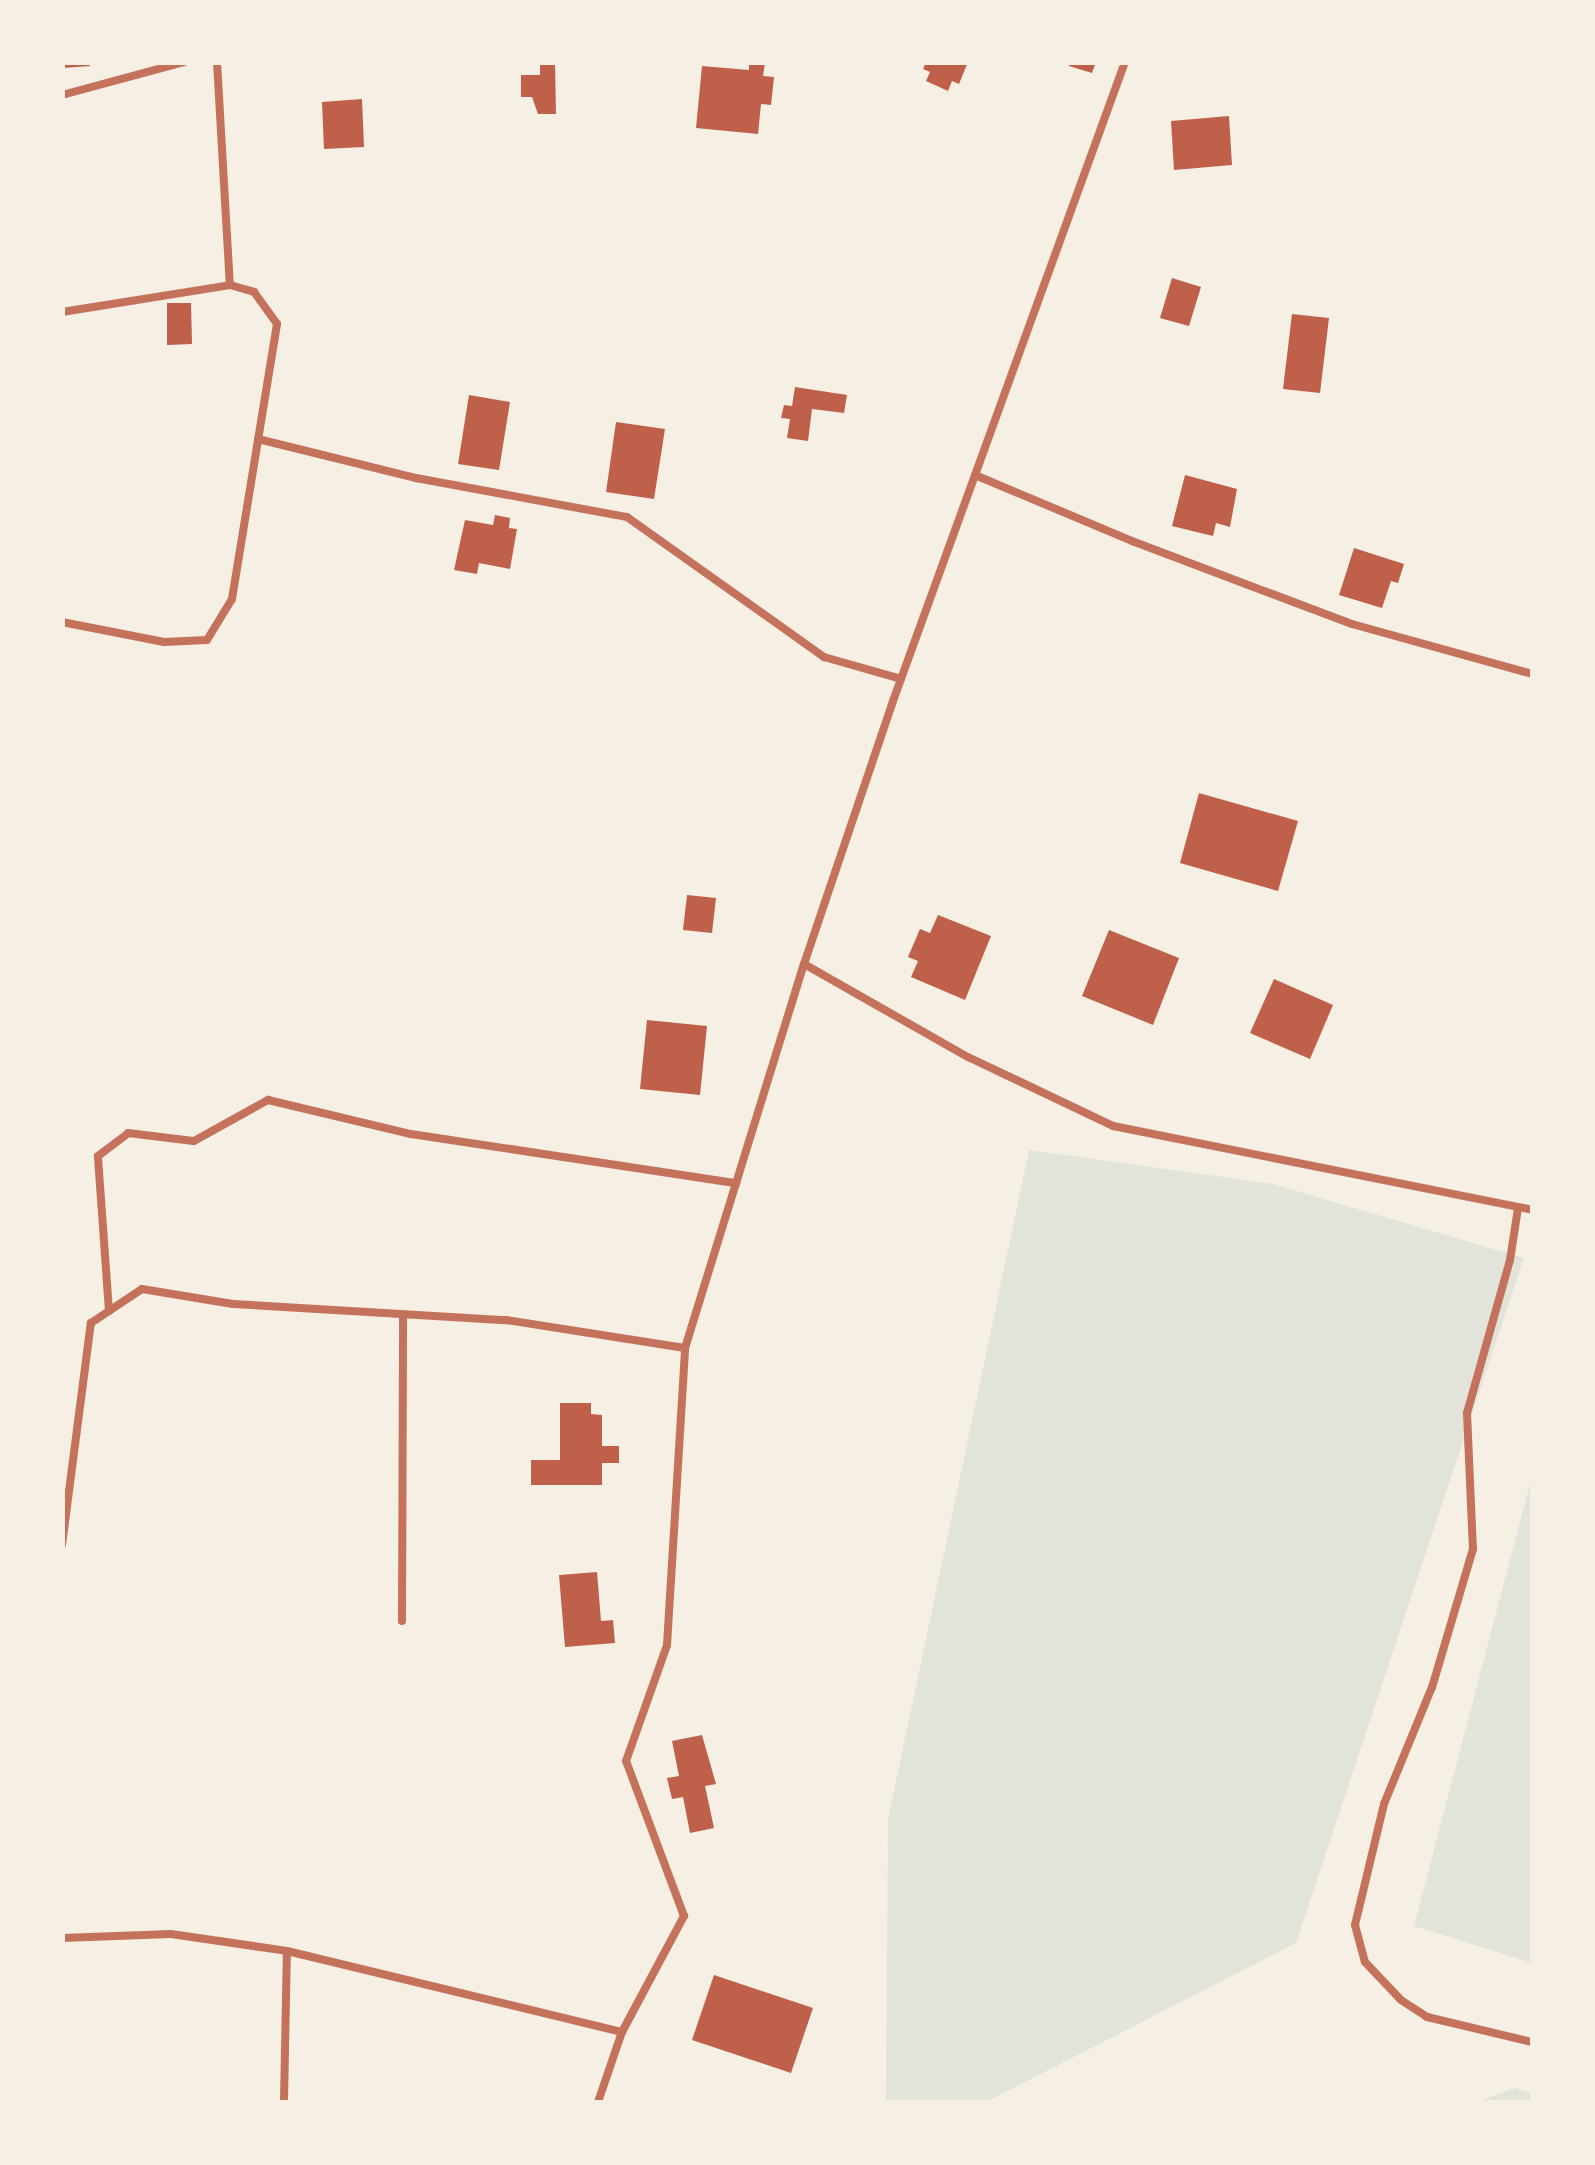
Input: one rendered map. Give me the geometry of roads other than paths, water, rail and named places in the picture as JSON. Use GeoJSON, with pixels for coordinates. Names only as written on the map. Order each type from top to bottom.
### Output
{"type":"FeatureCollection","features":[{"type":"Feature","properties":{"kind":"lane"},"geometry":{"type":"LineString","coordinates":[[217,62],[230,285]]}},
{"type":"Feature","properties":{"kind":"lane"},"geometry":{"type":"LineString","coordinates":[[598,2102],[622,2032],[684,1916],[626,1760],[667,1645],[685,1348],[804,964],[901,679],[1124,62]]}},
{"type":"Feature","properties":{"kind":"lane"},"geometry":{"type":"LineString","coordinates":[[62,95],[180,63]]}},
{"type":"Feature","properties":{"kind":"lane"},"geometry":{"type":"LineString","coordinates":[[62,312],[230,285],[254,292],[277,324],[232,599],[207,640],[164,642],[62,622]]}},
{"type":"Feature","properties":{"kind":"lane"},"geometry":{"type":"LineString","coordinates":[[258,439],[416,478],[627,516],[824,656],[901,679]]}},
{"type":"Feature","properties":{"kind":"lane"},"geometry":{"type":"LineString","coordinates":[[976,474],[1132,541],[1352,624],[1532,674]]}},
{"type":"Feature","properties":{"kind":"lane"},"geometry":{"type":"LineString","coordinates":[[804,964],[968,1057],[1113,1126],[1532,1210]]}},
{"type":"Feature","properties":{"kind":"lane"},"geometry":{"type":"LineString","coordinates":[[109,1311],[98,1156],[128,1133],[194,1141],[268,1100],[411,1134],[736,1183]]}},
{"type":"Feature","properties":{"kind":"lane"},"geometry":{"type":"LineString","coordinates":[[1518,1208],[1510,1260],[1467,1414],[1473,1549],[1432,1687],[1384,1804],[1355,1925],[1365,1962],[1400,2000],[1427,2018],[1532,2042]]}},
{"type":"Feature","properties":{"kind":"lane"},"geometry":{"type":"LineString","coordinates":[[62,1545],[91,1323],[142,1289],[233,1304],[506,1320],[685,1348]]}},
{"type":"Feature","properties":{"kind":"lane"},"geometry":{"type":"LineString","coordinates":[[402,1620],[404,1316]]}},
{"type":"Feature","properties":{"kind":"lane"},"geometry":{"type":"LineString","coordinates":[[62,1938],[171,1934],[287,1951],[622,2032]]}},
{"type":"Feature","properties":{"kind":"lane"},"geometry":{"type":"LineString","coordinates":[[284,2102],[287,1951]]}}]}
